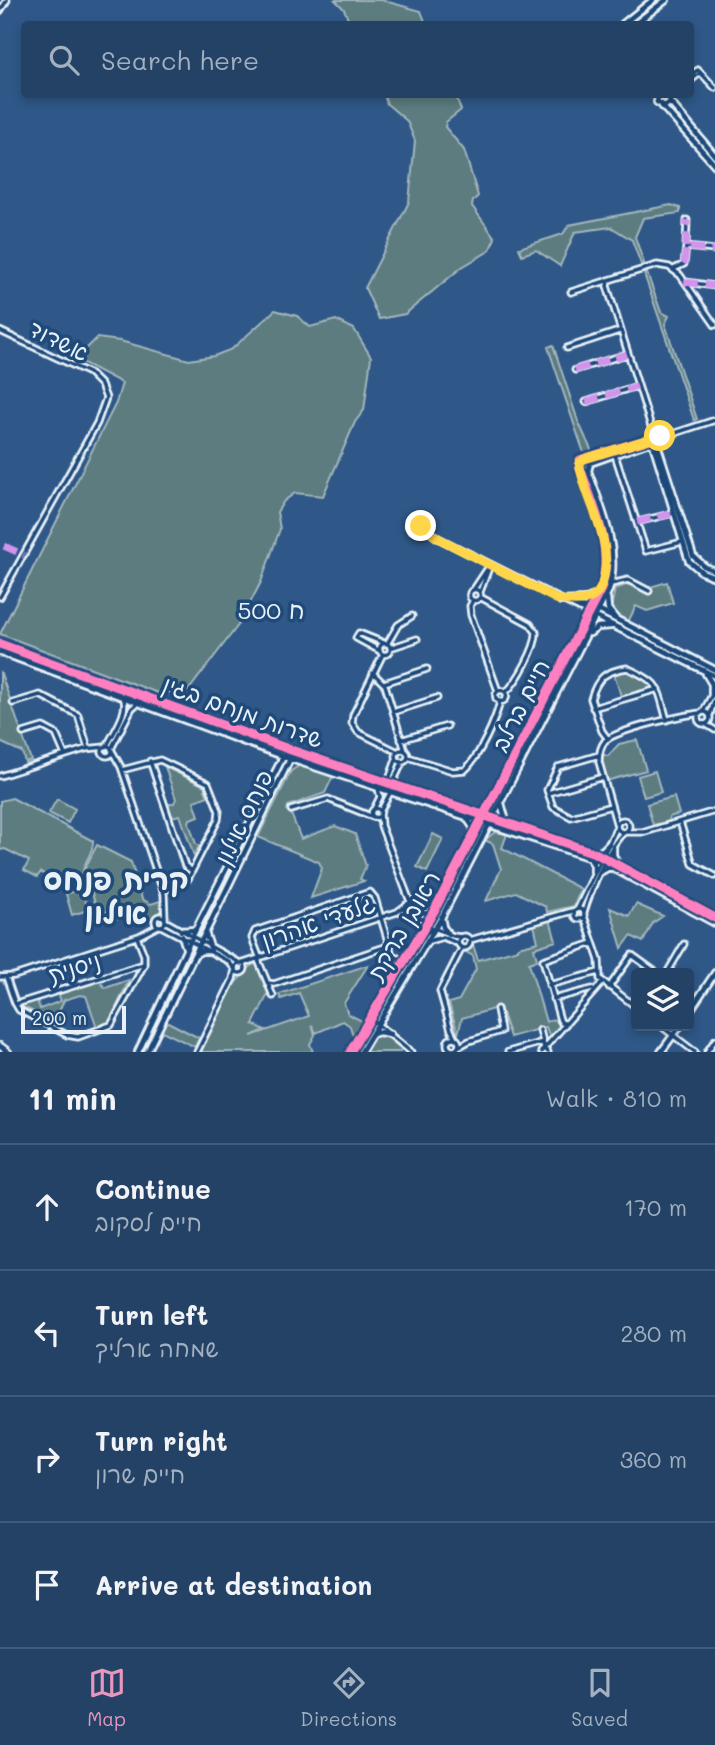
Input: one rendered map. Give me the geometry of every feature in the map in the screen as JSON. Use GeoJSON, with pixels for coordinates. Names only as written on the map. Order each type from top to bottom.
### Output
{"type":"FeatureCollection","features":[{"type":"Feature","properties":{"kind":"main road"},"geometry":{"type":"LineString","coordinates":[[0,1046],[8,1052]]}},
{"type":"Feature","properties":{"kind":"street"},"geometry":{"type":"LineString","coordinates":[[0,11],[7,0]]}},
{"type":"Feature","properties":{"kind":"street"},"geometry":{"type":"LineString","coordinates":[[627,21],[653,0]]}},
{"type":"Feature","properties":{"kind":"street"},"geometry":{"type":"LineString","coordinates":[[639,21],[666,0]]}},
{"type":"Feature","properties":{"kind":"street"},"geometry":{"type":"LineString","coordinates":[[694,74],[699,71]]}},
{"type":"Feature","properties":{"kind":"street"},"geometry":{"type":"LineString","coordinates":[[694,77],[699,71]]}},
{"type":"Feature","properties":{"kind":"street"},"geometry":{"type":"LineString","coordinates":[[699,71],[715,88]]}},
{"type":"Feature","properties":{"kind":"street"},"geometry":{"type":"LineString","coordinates":[[658,98],[662,106],[715,165]]}},
{"type":"Feature","properties":{"kind":"street"},"geometry":{"type":"LineString","coordinates":[[662,106],[670,98],[715,156]]}},
{"type":"Feature","properties":{"kind":"street"},"geometry":{"type":"LineString","coordinates":[[674,270],[684,264],[687,220]]}},
{"type":"Feature","properties":{"kind":"street"},"geometry":{"type":"LineString","coordinates":[[686,247],[715,250]]}},
{"type":"Feature","properties":{"kind":"street"},"geometry":{"type":"LineString","coordinates":[[571,292],[657,265],[674,270],[715,325]]}},
{"type":"Feature","properties":{"kind":"street"},"geometry":{"type":"LineString","coordinates":[[609,280],[607,286],[619,331],[653,433],[658,434],[654,441],[674,513],[693,556],[705,567],[715,571]]}},
{"type":"Feature","properties":{"kind":"street"},"geometry":{"type":"LineString","coordinates":[[684,282],[715,286]]}},
{"type":"Feature","properties":{"kind":"street","name":"אשדוד"},"geometry":{"type":"LineString","coordinates":[[0,331],[89,373],[101,385],[106,398],[97,424],[0,597]]}},
{"type":"Feature","properties":{"kind":"street"},"geometry":{"type":"LineString","coordinates":[[567,348],[619,331]]}},
{"type":"Feature","properties":{"kind":"street"},"geometry":{"type":"LineString","coordinates":[[575,370],[627,354]]}},
{"type":"Feature","properties":{"kind":"street"},"geometry":{"type":"LineString","coordinates":[[586,401],[637,386]]}},
{"type":"Feature","properties":{"kind":"street"},"geometry":{"type":"LineString","coordinates":[[649,591],[628,580],[611,584],[611,542],[588,471],[590,463],[715,420]]}},
{"type":"Feature","properties":{"kind":"street"},"geometry":{"type":"LineString","coordinates":[[559,600],[590,599],[597,596],[607,562],[604,543],[580,468],[582,460],[654,441]]}},
{"type":"Feature","properties":{"kind":"street"},"geometry":{"type":"LineString","coordinates":[[654,441],[690,561],[702,572],[715,577]]}},
{"type":"Feature","properties":{"kind":"street"},"geometry":{"type":"LineString","coordinates":[[615,453],[646,551],[685,541]]}},
{"type":"Feature","properties":{"kind":"street"},"geometry":{"type":"LineString","coordinates":[[637,522],[674,513]]}},
{"type":"Feature","properties":{"kind":"street"},"geometry":{"type":"LineString","coordinates":[[438,538],[414,531],[409,528],[409,523],[414,520],[438,538],[559,600],[589,611],[715,670]]}},
{"type":"Feature","properties":{"kind":"street"},"geometry":{"type":"LineString","coordinates":[[414,531],[419,529],[419,523]]}},
{"type":"Feature","properties":{"kind":"street"},"geometry":{"type":"LineString","coordinates":[[473,600],[469,594],[490,565]]}},
{"type":"Feature","properties":{"kind":"street"},"geometry":{"type":"LineString","coordinates":[[490,565],[480,594],[473,600],[471,613],[500,702]]}},
{"type":"Feature","properties":{"kind":"street","name":"חיים ברלב"},"geometry":{"type":"LineString","coordinates":[[492,817],[597,617],[611,584]]}},
{"type":"Feature","properties":{"kind":"street"},"geometry":{"type":"LineString","coordinates":[[474,589],[530,624],[536,632],[534,645],[514,683],[506,692]]}},
{"type":"Feature","properties":{"kind":"street","name":"חיים ברלב"},"geometry":{"type":"LineString","coordinates":[[485,814],[601,589]]}},
{"type":"Feature","properties":{"kind":"street"},"geometry":{"type":"LineString","coordinates":[[607,594],[608,610],[617,624]]}},
{"type":"Feature","properties":{"kind":"street"},"geometry":{"type":"LineString","coordinates":[[589,611],[600,611],[617,624],[715,676]]}},
{"type":"Feature","properties":{"kind":"street"},"geometry":{"type":"LineString","coordinates":[[387,645],[359,633],[356,638],[381,653],[389,653],[387,645],[398,625],[412,616]]}},
{"type":"Feature","properties":{"kind":"street"},"geometry":{"type":"LineString","coordinates":[[587,636],[598,627],[617,624]]}},
{"type":"Feature","properties":{"kind":"street"},"geometry":{"type":"LineString","coordinates":[[404,762],[358,732],[352,725],[353,715],[381,653],[380,646],[417,639]]}},
{"type":"Feature","properties":{"kind":"street","name":"שדרות מנחם בגין"},"geometry":{"type":"LineString","coordinates":[[0,644],[384,782],[395,789],[481,822],[589,857],[604,859],[715,920]]}},
{"type":"Feature","properties":{"kind":"street","name":"שדרות מנחם בגין"},"geometry":{"type":"LineString","coordinates":[[0,652],[285,757],[377,786],[485,814],[596,853],[611,866],[715,920]]}},
{"type":"Feature","properties":{"kind":"street"},"geometry":{"type":"LineString","coordinates":[[608,739],[602,732],[593,708],[592,694],[602,676],[611,672],[628,668],[653,680],[667,720]]}},
{"type":"Feature","properties":{"kind":"street"},"geometry":{"type":"LineString","coordinates":[[699,720],[713,697],[710,680],[700,668]]}},
{"type":"Feature","properties":{"kind":"street"},"geometry":{"type":"LineString","coordinates":[[384,683],[427,669]]}},
{"type":"Feature","properties":{"kind":"street"},"geometry":{"type":"LineString","coordinates":[[373,673],[384,683],[408,757],[449,771],[465,770],[472,761],[500,702],[507,698],[506,692]]}},
{"type":"Feature","properties":{"kind":"street"},"geometry":{"type":"LineString","coordinates":[[593,708],[658,689]]}},
{"type":"Feature","properties":{"kind":"street"},"geometry":{"type":"LineString","coordinates":[[705,724],[710,717],[715,689]]}},
{"type":"Feature","properties":{"kind":"street"},"geometry":{"type":"LineString","coordinates":[[498,691],[506,692]]}},
{"type":"Feature","properties":{"kind":"street"},"geometry":{"type":"LineString","coordinates":[[105,755],[125,709],[125,701],[118,694]]}},
{"type":"Feature","properties":{"kind":"street"},"geometry":{"type":"LineString","coordinates":[[13,703],[39,695],[74,712],[80,718],[88,748]]}},
{"type":"Feature","properties":{"kind":"street"},"geometry":{"type":"LineString","coordinates":[[393,712],[437,698]]}},
{"type":"Feature","properties":{"kind":"street"},"geometry":{"type":"LineString","coordinates":[[105,755],[132,707],[143,703]]}},
{"type":"Feature","properties":{"kind":"street"},"geometry":{"type":"LineString","coordinates":[[715,727],[707,712],[684,715],[617,734],[608,739],[599,755],[619,831],[645,832],[715,811]]}},
{"type":"Feature","properties":{"kind":"street"},"geometry":{"type":"LineString","coordinates":[[684,715],[693,716],[715,727]]}},
{"type":"Feature","properties":{"kind":"street"},"geometry":{"type":"LineString","coordinates":[[401,740],[447,726]]}},
{"type":"Feature","properties":{"kind":"street"},"geometry":{"type":"LineString","coordinates":[[23,733],[43,727],[56,734],[65,755]]}},
{"type":"Feature","properties":{"kind":"street"},"geometry":{"type":"LineString","coordinates":[[0,776],[88,748],[109,748]]}},
{"type":"Feature","properties":{"kind":"street"},"geometry":{"type":"LineString","coordinates":[[88,748],[105,755],[122,768]]}},
{"type":"Feature","properties":{"kind":"street"},"geometry":{"type":"LineString","coordinates":[[109,748],[122,768],[163,891],[165,920],[160,926],[138,937],[3,977],[15,1004],[22,1011],[70,1036],[105,1029],[113,1023],[144,964],[144,954],[138,937]]}},
{"type":"Feature","properties":{"kind":"street","name":"פנחס אילון"},"geometry":{"type":"LineString","coordinates":[[138,1052],[197,927],[279,768],[291,750]]}},
{"type":"Feature","properties":{"kind":"street","name":"פנחס אילון"},"geometry":{"type":"LineString","coordinates":[[148,1052],[286,771],[291,750]]}},
{"type":"Feature","properties":{"kind":"street"},"geometry":{"type":"LineString","coordinates":[[384,782],[389,779],[397,755],[405,751]]}},
{"type":"Feature","properties":{"kind":"street"},"geometry":{"type":"LineString","coordinates":[[272,752],[279,758],[279,768]]}},
{"type":"Feature","properties":{"kind":"street"},"geometry":{"type":"LineString","coordinates":[[599,755],[558,767],[547,786],[548,793],[554,808],[571,817],[612,807]]}},
{"type":"Feature","properties":{"kind":"street"},"geometry":{"type":"LineString","coordinates":[[408,757],[394,781],[395,789],[386,797],[380,813],[382,827],[412,905],[423,913],[435,910]]}},
{"type":"Feature","properties":{"kind":"street"},"geometry":{"type":"LineString","coordinates":[[122,768],[150,761],[164,761],[205,781],[212,788],[219,817],[186,881],[163,891]]}},
{"type":"Feature","properties":{"kind":"street"},"geometry":{"type":"LineString","coordinates":[[150,761],[185,866],[192,871]]}},
{"type":"Feature","properties":{"kind":"street"},"geometry":{"type":"LineString","coordinates":[[286,771],[292,764],[301,762]]}},
{"type":"Feature","properties":{"kind":"street"},"geometry":{"type":"LineString","coordinates":[[548,793],[603,777]]}},
{"type":"Feature","properties":{"kind":"street"},"geometry":{"type":"LineString","coordinates":[[377,786],[380,797],[373,810],[374,817],[382,827]]}},
{"type":"Feature","properties":{"kind":"street"},"geometry":{"type":"LineString","coordinates":[[291,810],[327,799],[374,817]]}},
{"type":"Feature","properties":{"kind":"street"},"geometry":{"type":"LineString","coordinates":[[501,803],[506,822]]}},
{"type":"Feature","properties":{"kind":"street"},"geometry":{"type":"LineString","coordinates":[[612,807],[635,831],[645,832]]}},
{"type":"Feature","properties":{"kind":"street","name":"שדרות מנחם בגין"},"geometry":{"type":"LineString","coordinates":[[475,811],[489,808]]}},
{"type":"Feature","properties":{"kind":"street"},"geometry":{"type":"LineString","coordinates":[[362,813],[377,809],[380,813]]}},
{"type":"Feature","properties":{"kind":"street"},"geometry":{"type":"LineString","coordinates":[[374,817],[380,813]]}},
{"type":"Feature","properties":{"kind":"street","name":"ראובן ברקת"},"geometry":{"type":"LineString","coordinates":[[350,1052],[427,925],[485,814]]}},
{"type":"Feature","properties":{"kind":"street"},"geometry":{"type":"LineString","coordinates":[[465,816],[473,827],[474,837]]}},
{"type":"Feature","properties":{"kind":"street","name":"ראובן ברקת"},"geometry":{"type":"LineString","coordinates":[[360,1052],[427,943],[492,817]]}},
{"type":"Feature","properties":{"kind":"street"},"geometry":{"type":"LineString","coordinates":[[621,866],[613,857],[611,846],[619,821],[624,820]]}},
{"type":"Feature","properties":{"kind":"street"},"geometry":{"type":"LineString","coordinates":[[680,822],[693,864],[715,876]]}},
{"type":"Feature","properties":{"kind":"street"},"geometry":{"type":"LineString","coordinates":[[577,918],[576,910],[611,846],[629,825]]}},
{"type":"Feature","properties":{"kind":"street"},"geometry":{"type":"LineString","coordinates":[[483,834],[502,829]]}},
{"type":"Feature","properties":{"kind":"street"},"geometry":{"type":"LineString","coordinates":[[596,853],[611,846]]}},
{"type":"Feature","properties":{"kind":"street"},"geometry":{"type":"LineString","coordinates":[[589,857],[597,872],[584,914],[599,972],[603,982],[631,1003]]}},
{"type":"Feature","properties":{"kind":"street"},"geometry":{"type":"LineString","coordinates":[[597,872],[611,866]]}},
{"type":"Feature","properties":{"kind":"street"},"geometry":{"type":"LineString","coordinates":[[273,996],[252,938],[254,931],[370,892],[382,918],[392,955],[400,959]]}},
{"type":"Feature","properties":{"kind":"street"},"geometry":{"type":"LineString","coordinates":[[407,897],[405,905],[409,913]]}},
{"type":"Feature","properties":{"kind":"street"},"geometry":{"type":"LineString","coordinates":[[405,905],[412,905]]}},
{"type":"Feature","properties":{"kind":"street","name":"גלעדי אהרון"},"geometry":{"type":"LineString","coordinates":[[240,963],[382,918],[397,912],[405,905]]}},
{"type":"Feature","properties":{"kind":"street"},"geometry":{"type":"LineString","coordinates":[[409,913],[412,905]]}},
{"type":"Feature","properties":{"kind":"street"},"geometry":{"type":"LineString","coordinates":[[149,931],[164,906]]}},
{"type":"Feature","properties":{"kind":"street"},"geometry":{"type":"LineString","coordinates":[[470,940],[560,913],[576,910],[584,914]]}},
{"type":"Feature","properties":{"kind":"street","name":"גלעדי אהרון"},"geometry":{"type":"LineString","coordinates":[[397,912],[423,918],[427,925]]}},
{"type":"Feature","properties":{"kind":"street"},"geometry":{"type":"LineString","coordinates":[[560,913],[577,918],[587,926]]}},
{"type":"Feature","properties":{"kind":"street"},"geometry":{"type":"LineString","coordinates":[[577,918],[584,914]]}},
{"type":"Feature","properties":{"kind":"street"},"geometry":{"type":"LineString","coordinates":[[156,919],[162,916],[182,934],[186,950]]}},
{"type":"Feature","properties":{"kind":"street"},"geometry":{"type":"LineString","coordinates":[[441,917],[443,927],[449,935]]}},
{"type":"Feature","properties":{"kind":"street"},"geometry":{"type":"LineString","coordinates":[[156,919],[160,926],[240,963],[245,969]]}},
{"type":"Feature","properties":{"kind":"street"},"geometry":{"type":"LineString","coordinates":[[182,934],[197,927]]}},
{"type":"Feature","properties":{"kind":"street"},"geometry":{"type":"LineString","coordinates":[[419,938],[429,929],[435,928],[449,935],[467,936],[470,940]]}},
{"type":"Feature","properties":{"kind":"street"},"geometry":{"type":"LineString","coordinates":[[206,932],[206,942],[210,949],[229,961],[241,973]]}},
{"type":"Feature","properties":{"kind":"street"},"geometry":{"type":"LineString","coordinates":[[427,943],[443,937],[468,947],[470,940]]}},
{"type":"Feature","properties":{"kind":"street"},"geometry":{"type":"LineString","coordinates":[[454,1050],[456,1039],[440,991],[460,946],[461,937]]}},
{"type":"Feature","properties":{"kind":"street"},"geometry":{"type":"LineString","coordinates":[[566,1023],[560,1021],[542,961],[593,943]]}},
{"type":"Feature","properties":{"kind":"street"},"geometry":{"type":"LineString","coordinates":[[670,968],[684,944]]}},
{"type":"Feature","properties":{"kind":"street"},"geometry":{"type":"LineString","coordinates":[[268,983],[274,984],[391,945]]}},
{"type":"Feature","properties":{"kind":"street"},"geometry":{"type":"LineString","coordinates":[[195,954],[210,949]]}},
{"type":"Feature","properties":{"kind":"street"},"geometry":{"type":"LineString","coordinates":[[609,987],[632,955],[650,968]]}},
{"type":"Feature","properties":{"kind":"street","name":"גלעדי אהרון"},"geometry":{"type":"LineString","coordinates":[[233,979],[250,962]]}},
{"type":"Feature","properties":{"kind":"street"},"geometry":{"type":"LineString","coordinates":[[197,1052],[240,963]]}},
{"type":"Feature","properties":{"kind":"street","name":"ניסנית"},"geometry":{"type":"LineString","coordinates":[[15,1004],[144,964]]}},
{"type":"Feature","properties":{"kind":"street"},"geometry":{"type":"LineString","coordinates":[[694,1004],[715,967]]}},
{"type":"Feature","properties":{"kind":"street"},"geometry":{"type":"LineString","coordinates":[[549,985],[599,972]]}},
{"type":"Feature","properties":{"kind":"street"},"geometry":{"type":"LineString","coordinates":[[709,980],[715,973]]}},
{"type":"Feature","properties":{"kind":"street"},"geometry":{"type":"LineString","coordinates":[[544,1051],[603,982]]}},
{"type":"Feature","properties":{"kind":"street"},"geometry":{"type":"LineString","coordinates":[[554,999],[592,989]]}},
{"type":"Feature","properties":{"kind":"street"},"geometry":{"type":"LineString","coordinates":[[454,1050],[469,1041],[501,1031],[497,1009]]}},
{"type":"Feature","properties":{"kind":"street"},"geometry":{"type":"LineString","coordinates":[[371,1019],[411,1052]]}},
{"type":"Feature","properties":{"kind":"street"},"geometry":{"type":"LineString","coordinates":[[451,1030],[447,1044],[454,1050]]}},
{"type":"Feature","properties":{"kind":"street"},"geometry":{"type":"LineString","coordinates":[[540,1030],[544,1051]]}},
{"type":"Feature","properties":{"kind":"street"},"geometry":{"type":"LineString","coordinates":[[668,1031],[695,1052]]}},
{"type":"Feature","properties":{"kind":"street"},"geometry":{"type":"LineString","coordinates":[[661,1052],[677,1031]]}},
{"type":"Feature","properties":{"kind":"street"},"geometry":{"type":"LineString","coordinates":[[372,1035],[379,1032],[390,1034]]}},
{"type":"Feature","properties":{"kind":"street"},"geometry":{"type":"LineString","coordinates":[[448,1040],[469,1041]]}},
{"type":"Feature","properties":{"kind":"street"},"geometry":{"type":"LineString","coordinates":[[706,1052],[715,1040]]}},
{"type":"Feature","properties":{"kind":"street"},"geometry":{"type":"LineString","coordinates":[[508,1052],[543,1042]]}},
{"type":"Feature","properties":{"kind":"green space"},"geometry":{"type":"Polygon","coordinates":[[[335,0],[381,0],[421,11],[425,21],[349,21],[344,9],[335,0]]]}},
{"type":"Feature","properties":{"kind":"green space"},"geometry":{"type":"Polygon","coordinates":[[[385,98],[456,98],[461,110],[446,122],[445,127],[464,150],[478,196],[472,206],[495,238],[489,251],[462,267],[405,314],[379,319],[365,288],[409,202],[415,141],[407,121],[387,104],[385,98]]]}},
{"type":"Feature","properties":{"kind":"green space"},"geometry":{"type":"Polygon","coordinates":[[[671,205],[680,208],[680,213],[643,218],[635,237],[645,266],[642,267],[632,240],[611,227],[575,232],[560,266],[536,250],[522,255],[519,248],[563,234],[569,225],[671,205]]]}},
{"type":"Feature","properties":{"kind":"green space"},"geometry":{"type":"Polygon","coordinates":[[[647,273],[661,312],[669,316],[665,324],[697,419],[694,420],[644,274],[647,273]]]}},
{"type":"Feature","properties":{"kind":"green space"},"geometry":{"type":"Polygon","coordinates":[[[275,310],[297,316],[310,327],[336,320],[354,329],[371,357],[364,410],[355,422],[323,496],[295,493],[284,501],[277,512],[280,529],[261,582],[239,624],[188,691],[158,693],[0,634],[116,403],[122,383],[76,359],[97,338],[120,341],[189,360],[214,356],[232,349],[275,310]]]}},
{"type":"Feature","properties":{"kind":"green space"},"geometry":{"type":"Polygon","coordinates":[[[553,345],[578,421],[593,454],[585,456],[548,347],[553,345]]]}},
{"type":"Feature","properties":{"kind":"green space"},"geometry":{"type":"Polygon","coordinates":[[[667,582],[673,603],[647,611],[636,606],[628,622],[616,615],[611,608],[615,589],[629,584],[646,593],[650,587],[667,582]]]}},
{"type":"Feature","properties":{"kind":"green space"},"geometry":{"type":"Polygon","coordinates":[[[0,671],[31,760],[25,762],[22,752],[0,742],[0,671]]]}},
{"type":"Feature","properties":{"kind":"green space"},"geometry":{"type":"Polygon","coordinates":[[[626,671],[655,687],[621,696],[614,674],[626,671]]]}},
{"type":"Feature","properties":{"kind":"green space"},"geometry":{"type":"Polygon","coordinates":[[[637,740],[646,770],[606,781],[601,754],[608,756],[619,744],[637,740]]]}},
{"type":"Feature","properties":{"kind":"green space"},"geometry":{"type":"Polygon","coordinates":[[[300,765],[333,776],[325,793],[288,806],[301,839],[335,826],[355,834],[366,866],[360,879],[364,881],[311,898],[322,868],[319,862],[258,837],[291,771],[300,765]]]}},
{"type":"Feature","properties":{"kind":"green space"},"geometry":{"type":"Polygon","coordinates":[[[165,767],[209,788],[205,790],[208,796],[194,801],[199,816],[190,819],[189,823],[199,846],[194,856],[180,815],[171,817],[167,805],[174,803],[176,799],[165,767]]]}},
{"type":"Feature","properties":{"kind":"green space"},"geometry":{"type":"Polygon","coordinates":[[[655,771],[661,792],[644,797],[638,776],[655,771]]]}},
{"type":"Feature","properties":{"kind":"green space"},"geometry":{"type":"Polygon","coordinates":[[[674,797],[679,814],[669,817],[670,821],[653,825],[647,804],[674,797]]]}},
{"type":"Feature","properties":{"kind":"green space"},"geometry":{"type":"Polygon","coordinates":[[[12,798],[93,841],[83,877],[66,882],[54,871],[49,878],[41,872],[37,877],[24,870],[29,861],[5,849],[0,850],[0,801],[12,798]]]}},
{"type":"Feature","properties":{"kind":"green space"},"geometry":{"type":"Polygon","coordinates":[[[57,799],[75,809],[68,823],[49,813],[57,799]]]}},
{"type":"Feature","properties":{"kind":"green space"},"geometry":{"type":"Polygon","coordinates":[[[495,832],[507,834],[502,848],[581,889],[574,906],[547,912],[546,907],[516,892],[486,901],[501,869],[493,844],[485,840],[495,832]]]}},
{"type":"Feature","properties":{"kind":"green space"},"geometry":{"type":"Polygon","coordinates":[[[433,834],[443,839],[427,872],[417,867],[433,834]]]}},
{"type":"Feature","properties":{"kind":"green space"},"geometry":{"type":"Polygon","coordinates":[[[97,845],[131,862],[142,899],[151,904],[160,901],[161,909],[153,921],[140,912],[114,919],[111,910],[99,914],[84,870],[97,845]]]}},
{"type":"Feature","properties":{"kind":"green space"},"geometry":{"type":"Polygon","coordinates":[[[82,889],[88,910],[72,915],[66,894],[82,889]]]}},
{"type":"Feature","properties":{"kind":"green space"},"geometry":{"type":"Polygon","coordinates":[[[636,904],[663,916],[653,923],[643,942],[631,936],[622,948],[610,908],[629,916],[636,904]]]}},
{"type":"Feature","properties":{"kind":"green space"},"geometry":{"type":"Polygon","coordinates":[[[550,920],[556,941],[534,948],[537,960],[529,963],[546,1022],[556,1019],[560,1027],[550,1038],[546,1027],[510,1037],[500,1007],[462,1018],[458,1034],[449,1003],[459,1000],[476,969],[473,956],[466,952],[473,945],[478,960],[538,942],[534,925],[550,920]]]}},
{"type":"Feature","properties":{"kind":"green space"},"geometry":{"type":"Polygon","coordinates":[[[253,964],[258,965],[268,994],[253,1024],[265,1030],[251,1036],[309,1016],[299,993],[281,999],[279,994],[368,965],[344,1003],[348,1014],[366,1023],[354,1039],[350,1026],[343,1021],[316,1033],[312,1025],[315,1035],[310,1044],[313,1052],[200,1052],[235,983],[253,964]]]}},
{"type":"Feature","properties":{"kind":"green space"},"geometry":{"type":"Polygon","coordinates":[[[129,980],[110,1021],[97,1027],[86,996],[64,1000],[58,1014],[61,1025],[21,1006],[37,1000],[40,1009],[61,1001],[58,993],[100,981],[105,988],[129,980]]]}},
{"type":"Feature","properties":{"kind":"green space"},"geometry":{"type":"Polygon","coordinates":[[[166,1021],[199,1038],[195,1047],[162,1031],[166,1021]]]}},
{"type":"Feature","properties":{"kind":"green space"},"geometry":{"type":"Polygon","coordinates":[[[380,1034],[390,1037],[403,1049],[398,1052],[363,1052],[372,1037],[380,1034]]]}},
{"type":"Feature","properties":{"kind":"marked path"},"geometry":{"type":"LineString","coordinates":[[686,247],[687,220]]}},
{"type":"Feature","properties":{"kind":"marked path"},"geometry":{"type":"LineString","coordinates":[[684,264],[686,247],[715,250]]}},
{"type":"Feature","properties":{"kind":"marked path"},"geometry":{"type":"LineString","coordinates":[[684,282],[715,286]]}},
{"type":"Feature","properties":{"kind":"marked path"},"geometry":{"type":"LineString","coordinates":[[575,370],[627,354]]}},
{"type":"Feature","properties":{"kind":"marked path"},"geometry":{"type":"LineString","coordinates":[[586,402],[637,386]]}},
{"type":"Feature","properties":{"kind":"marked path"},"geometry":{"type":"LineString","coordinates":[[637,522],[674,513]]}},
{"type":"Feature","properties":{"kind":"marked path"},"geometry":{"type":"LineString","coordinates":[[4,546],[24,555]]}},
{"type":"Feature","properties":{"kind":"cycle path"},"geometry":{"type":"LineString","coordinates":[[350,1052],[434,911],[601,589],[604,543],[580,468],[580,460],[649,439]]}},
{"type":"Feature","properties":{"kind":"cycle path"},"geometry":{"type":"LineString","coordinates":[[0,644],[291,750],[595,853],[715,918]]}},
{"type":"Feature","properties":{"kind":"district","name":"ח 500"},"geometry":{"type":"Point","coordinates":[271,609]}},
{"type":"Feature","properties":{"kind":"district","name":"קרית פנחס אילון"},"geometry":{"type":"Point","coordinates":[116,895]}},
{"type":"Feature","properties":{"kind":"route"},"geometry":{"type":"LineString","coordinates":[[421,526],[438,538],[556,599],[590,599],[597,596],[601,589],[607,562],[602,532],[580,468],[580,460],[649,439],[653,433],[660,436]]}}]}
